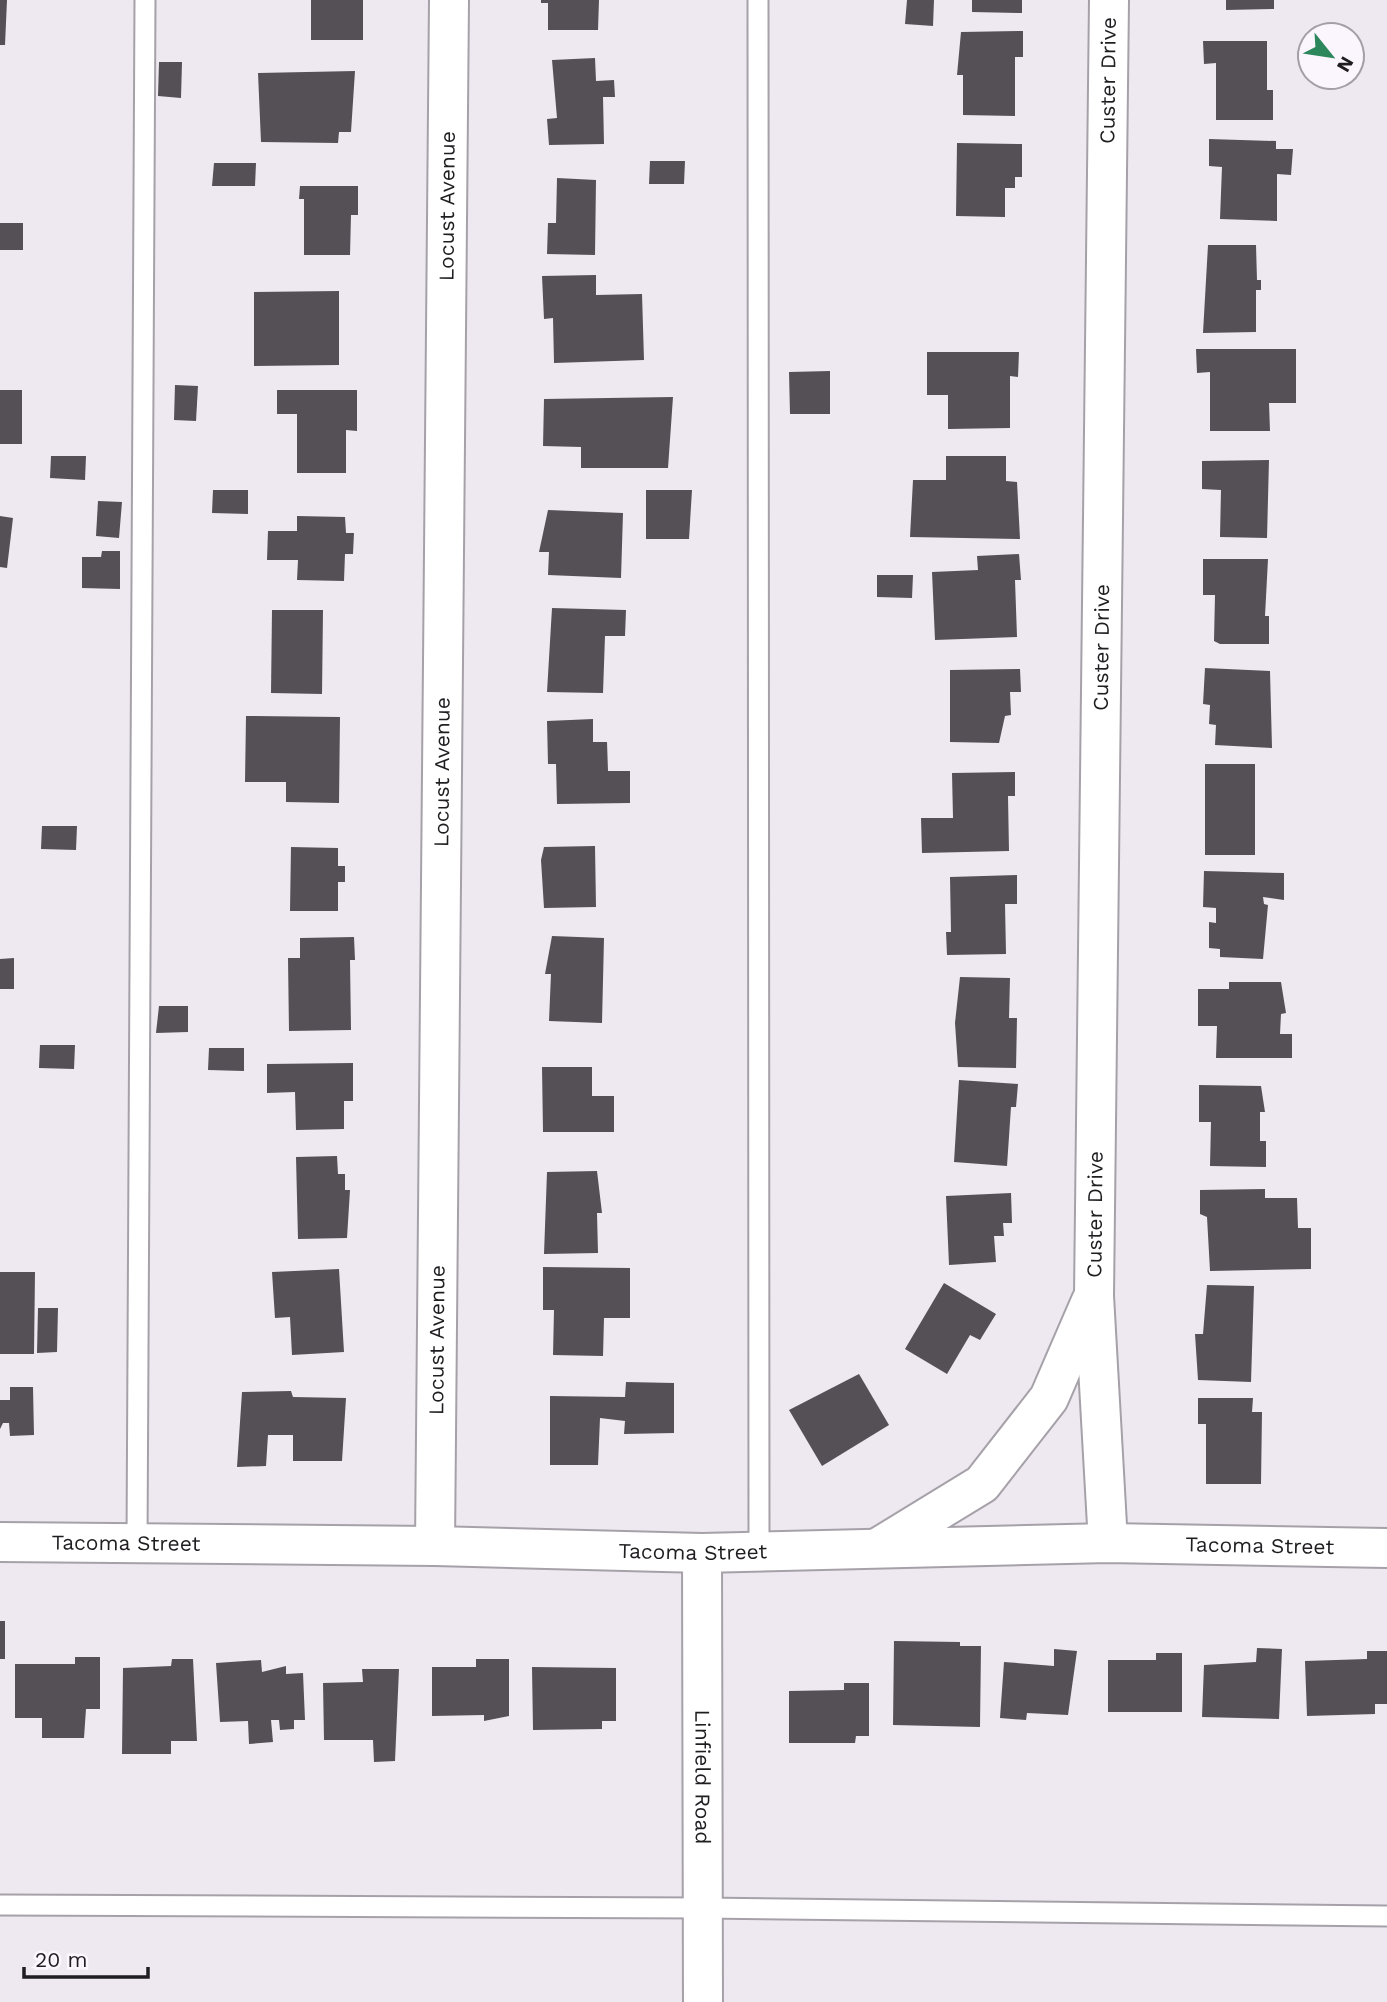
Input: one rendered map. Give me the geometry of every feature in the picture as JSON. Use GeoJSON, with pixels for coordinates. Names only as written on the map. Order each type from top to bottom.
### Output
{"type":"FeatureCollection","features":[{"type":"Feature","properties":{"kind":"street","name":"Locust Avenue"},"geometry":{"type":"LineString","coordinates":[[435,1546],[449,0]]}},
{"type":"Feature","properties":{"kind":"street","name":"Custer Drive"},"geometry":{"type":"LineString","coordinates":[[1108,1543],[1094,1296],[1109,0]]}},
{"type":"Feature","properties":{"kind":"street","name":"Custer Drive"},"geometry":{"type":"LineString","coordinates":[[879,1548],[982,1483],[1049,1398],[1094,1296]]}},
{"type":"Feature","properties":{"kind":"street","name":"Tacoma Street"},"geometry":{"type":"LineString","coordinates":[[0,1542],[435,1546],[702,1553],[1108,1543],[1387,1548]]}},
{"type":"Feature","properties":{"kind":"street","name":"Linfield Road"},"geometry":{"type":"LineString","coordinates":[[702,1553],[704,2002]]}},
{"type":"Feature","properties":{"kind":"lane"},"geometry":{"type":"LineString","coordinates":[[137,1543],[145,0]]}},
{"type":"Feature","properties":{"kind":"lane"},"geometry":{"type":"LineString","coordinates":[[758,0],[759,1552]]}},
{"type":"Feature","properties":{"kind":"lane"},"geometry":{"type":"LineString","coordinates":[[0,1905],[703,1908],[1387,1916]]}},
{"type":"Feature","properties":{"kind":"building"},"geometry":{"type":"Polygon","coordinates":[[[0,0],[7,0],[5,45],[0,45],[0,0]]]}},
{"type":"Feature","properties":{"kind":"building"},"geometry":{"type":"Polygon","coordinates":[[[311,0],[363,0],[363,40],[311,40],[311,0]]]}},
{"type":"Feature","properties":{"kind":"building"},"geometry":{"type":"Polygon","coordinates":[[[541,0],[599,0],[598,30],[548,30],[548,3],[541,3],[541,0]]]}},
{"type":"Feature","properties":{"kind":"building"},"geometry":{"type":"Polygon","coordinates":[[[907,0],[934,0],[933,26],[905,24],[907,0]]]}},
{"type":"Feature","properties":{"kind":"building"},"geometry":{"type":"Polygon","coordinates":[[[972,0],[1022,0],[1022,13],[972,12],[972,0]]]}},
{"type":"Feature","properties":{"kind":"building"},"geometry":{"type":"Polygon","coordinates":[[[1226,0],[1274,0],[1274,9],[1226,10],[1226,0]]]}},
{"type":"Feature","properties":{"kind":"building"},"geometry":{"type":"Polygon","coordinates":[[[1023,31],[1023,57],[1015,57],[1015,116],[963,115],[963,75],[957,75],[961,32],[1023,31]]]}},
{"type":"Feature","properties":{"kind":"building"},"geometry":{"type":"Polygon","coordinates":[[[1203,41],[1267,41],[1267,90],[1273,90],[1273,120],[1216,120],[1216,63],[1204,64],[1203,41]]]}},
{"type":"Feature","properties":{"kind":"building"},"geometry":{"type":"Polygon","coordinates":[[[595,58],[596,81],[614,80],[615,97],[603,97],[604,144],[549,145],[547,119],[557,118],[552,60],[595,58]]]}},
{"type":"Feature","properties":{"kind":"building"},"geometry":{"type":"Polygon","coordinates":[[[159,62],[182,62],[181,98],[158,96],[159,62]]]}},
{"type":"Feature","properties":{"kind":"building"},"geometry":{"type":"Polygon","coordinates":[[[355,71],[351,132],[339,132],[338,143],[261,142],[258,73],[355,71]]]}},
{"type":"Feature","properties":{"kind":"building"},"geometry":{"type":"Polygon","coordinates":[[[1209,139],[1276,141],[1276,149],[1293,149],[1291,175],[1277,174],[1277,221],[1220,219],[1222,167],[1209,166],[1209,139]]]}},
{"type":"Feature","properties":{"kind":"building"},"geometry":{"type":"Polygon","coordinates":[[[957,143],[1022,144],[1022,177],[1015,177],[1015,188],[1005,188],[1005,217],[956,216],[957,143]]]}},
{"type":"Feature","properties":{"kind":"building"},"geometry":{"type":"Polygon","coordinates":[[[650,161],[685,161],[684,184],[649,184],[650,161]]]}},
{"type":"Feature","properties":{"kind":"building"},"geometry":{"type":"Polygon","coordinates":[[[214,163],[256,163],[255,186],[212,186],[214,163]]]}},
{"type":"Feature","properties":{"kind":"building"},"geometry":{"type":"Polygon","coordinates":[[[557,178],[596,180],[595,255],[547,254],[548,223],[556,223],[557,178]]]}},
{"type":"Feature","properties":{"kind":"building"},"geometry":{"type":"Polygon","coordinates":[[[300,186],[358,186],[358,215],[351,215],[350,255],[304,255],[304,199],[299,199],[300,186]]]}},
{"type":"Feature","properties":{"kind":"building"},"geometry":{"type":"Polygon","coordinates":[[[0,223],[23,223],[23,250],[0,250],[0,223]]]}},
{"type":"Feature","properties":{"kind":"building"},"geometry":{"type":"Polygon","coordinates":[[[1208,245],[1256,245],[1257,280],[1261,280],[1261,290],[1256,290],[1256,332],[1203,333],[1208,245]]]}},
{"type":"Feature","properties":{"kind":"building"},"geometry":{"type":"Polygon","coordinates":[[[596,275],[596,295],[642,294],[644,360],[554,363],[553,318],[544,319],[542,276],[596,275]]]}},
{"type":"Feature","properties":{"kind":"building"},"geometry":{"type":"Polygon","coordinates":[[[339,291],[339,365],[254,366],[254,292],[339,291]]]}},
{"type":"Feature","properties":{"kind":"building"},"geometry":{"type":"Polygon","coordinates":[[[1196,349],[1296,349],[1296,403],[1269,403],[1270,431],[1210,431],[1210,372],[1197,373],[1196,349]]]}},
{"type":"Feature","properties":{"kind":"building"},"geometry":{"type":"Polygon","coordinates":[[[927,352],[1019,352],[1018,377],[1010,376],[1010,428],[948,429],[948,395],[927,395],[927,352]]]}},
{"type":"Feature","properties":{"kind":"building"},"geometry":{"type":"Polygon","coordinates":[[[830,371],[830,414],[790,414],[789,372],[830,371]]]}},
{"type":"Feature","properties":{"kind":"building"},"geometry":{"type":"Polygon","coordinates":[[[175,385],[198,386],[196,421],[174,420],[175,385]]]}},
{"type":"Feature","properties":{"kind":"building"},"geometry":{"type":"Polygon","coordinates":[[[0,390],[22,390],[22,444],[0,444],[0,390]]]}},
{"type":"Feature","properties":{"kind":"building"},"geometry":{"type":"Polygon","coordinates":[[[277,390],[357,390],[357,431],[346,430],[346,473],[297,473],[297,414],[277,414],[277,390]]]}},
{"type":"Feature","properties":{"kind":"building"},"geometry":{"type":"Polygon","coordinates":[[[673,397],[668,468],[581,468],[581,447],[543,446],[544,399],[673,397]]]}},
{"type":"Feature","properties":{"kind":"building"},"geometry":{"type":"Polygon","coordinates":[[[51,456],[86,456],[85,480],[50,478],[51,456]]]}},
{"type":"Feature","properties":{"kind":"building"},"geometry":{"type":"Polygon","coordinates":[[[946,456],[1006,456],[1006,481],[1017,482],[1020,539],[910,537],[913,480],[946,480],[946,456]]]}},
{"type":"Feature","properties":{"kind":"building"},"geometry":{"type":"Polygon","coordinates":[[[1269,460],[1267,538],[1220,537],[1221,490],[1202,489],[1202,461],[1269,460]]]}},
{"type":"Feature","properties":{"kind":"building"},"geometry":{"type":"Polygon","coordinates":[[[213,490],[248,490],[248,514],[212,513],[213,490]]]}},
{"type":"Feature","properties":{"kind":"building"},"geometry":{"type":"Polygon","coordinates":[[[646,490],[692,490],[689,539],[646,539],[646,490]]]}},
{"type":"Feature","properties":{"kind":"building"},"geometry":{"type":"Polygon","coordinates":[[[98,501],[122,502],[119,538],[96,536],[98,501]]]}},
{"type":"Feature","properties":{"kind":"building"},"geometry":{"type":"Polygon","coordinates":[[[548,510],[623,513],[621,578],[548,575],[549,552],[539,552],[548,510]]]}},
{"type":"Feature","properties":{"kind":"building"},"geometry":{"type":"Polygon","coordinates":[[[0,516],[13,518],[7,568],[0,567],[0,516]]]}},
{"type":"Feature","properties":{"kind":"building"},"geometry":{"type":"Polygon","coordinates":[[[297,516],[345,517],[346,533],[354,533],[353,554],[345,554],[344,581],[297,580],[298,560],[267,560],[268,531],[297,531],[297,516]]]}},
{"type":"Feature","properties":{"kind":"building"},"geometry":{"type":"Polygon","coordinates":[[[102,551],[120,551],[120,589],[82,588],[82,557],[101,557],[102,551]]]}},
{"type":"Feature","properties":{"kind":"building"},"geometry":{"type":"Polygon","coordinates":[[[1019,554],[1021,580],[1015,580],[1017,637],[935,640],[932,572],[978,570],[977,556],[1019,554]]]}},
{"type":"Feature","properties":{"kind":"building"},"geometry":{"type":"Polygon","coordinates":[[[1203,559],[1268,559],[1265,616],[1269,616],[1269,644],[1220,644],[1214,641],[1215,595],[1203,595],[1203,559]]]}},
{"type":"Feature","properties":{"kind":"building"},"geometry":{"type":"Polygon","coordinates":[[[877,575],[913,575],[912,598],[877,597],[877,575]]]}},
{"type":"Feature","properties":{"kind":"building"},"geometry":{"type":"Polygon","coordinates":[[[552,608],[626,610],[625,636],[605,636],[603,693],[547,692],[552,608]]]}},
{"type":"Feature","properties":{"kind":"building"},"geometry":{"type":"Polygon","coordinates":[[[272,610],[323,610],[322,694],[271,693],[272,610]]]}},
{"type":"Feature","properties":{"kind":"building"},"geometry":{"type":"Polygon","coordinates":[[[1205,668],[1270,671],[1272,748],[1215,745],[1216,725],[1209,724],[1210,705],[1203,704],[1205,668]]]}},
{"type":"Feature","properties":{"kind":"building"},"geometry":{"type":"Polygon","coordinates":[[[1020,669],[1021,692],[1010,692],[1011,715],[1005,716],[999,743],[950,742],[950,670],[1020,669]]]}},
{"type":"Feature","properties":{"kind":"building"},"geometry":{"type":"Polygon","coordinates":[[[246,716],[340,717],[339,803],[286,802],[286,782],[245,782],[246,716]]]}},
{"type":"Feature","properties":{"kind":"building"},"geometry":{"type":"Polygon","coordinates":[[[593,719],[593,742],[607,742],[608,771],[630,771],[630,803],[557,804],[556,764],[548,764],[547,721],[593,719]]]}},
{"type":"Feature","properties":{"kind":"building"},"geometry":{"type":"Polygon","coordinates":[[[1205,764],[1255,764],[1255,855],[1205,855],[1205,764]]]}},
{"type":"Feature","properties":{"kind":"building"},"geometry":{"type":"Polygon","coordinates":[[[1015,772],[1015,796],[1008,796],[1009,851],[922,853],[921,818],[953,818],[952,773],[1015,772]]]}},
{"type":"Feature","properties":{"kind":"building"},"geometry":{"type":"Polygon","coordinates":[[[42,826],[77,826],[76,850],[41,849],[42,826]]]}},
{"type":"Feature","properties":{"kind":"building"},"geometry":{"type":"Polygon","coordinates":[[[595,846],[596,907],[544,908],[541,860],[544,847],[595,846]]]}},
{"type":"Feature","properties":{"kind":"building"},"geometry":{"type":"Polygon","coordinates":[[[291,847],[338,848],[338,866],[345,866],[345,882],[338,882],[338,911],[290,911],[291,847]]]}},
{"type":"Feature","properties":{"kind":"building"},"geometry":{"type":"Polygon","coordinates":[[[1204,871],[1284,873],[1284,900],[1263,897],[1264,904],[1268,905],[1263,959],[1220,957],[1220,949],[1209,948],[1209,922],[1216,923],[1216,908],[1203,907],[1204,871]]]}},
{"type":"Feature","properties":{"kind":"building"},"geometry":{"type":"Polygon","coordinates":[[[1017,875],[1017,904],[1005,904],[1006,954],[947,955],[946,932],[951,932],[950,877],[1017,875]]]}},
{"type":"Feature","properties":{"kind":"building"},"geometry":{"type":"Polygon","coordinates":[[[552,936],[604,938],[602,1023],[549,1021],[551,974],[545,974],[552,936]]]}},
{"type":"Feature","properties":{"kind":"building"},"geometry":{"type":"Polygon","coordinates":[[[354,937],[355,960],[350,960],[351,1030],[289,1031],[288,958],[300,958],[300,938],[354,937]]]}},
{"type":"Feature","properties":{"kind":"building"},"geometry":{"type":"Polygon","coordinates":[[[14,958],[14,989],[0,989],[0,959],[14,958]]]}},
{"type":"Feature","properties":{"kind":"building"},"geometry":{"type":"Polygon","coordinates":[[[960,977],[1010,978],[1009,1018],[1017,1018],[1016,1068],[958,1067],[955,1023],[960,977]]]}},
{"type":"Feature","properties":{"kind":"building"},"geometry":{"type":"Polygon","coordinates":[[[1229,982],[1281,982],[1286,1013],[1281,1014],[1280,1034],[1292,1034],[1292,1058],[1216,1058],[1217,1026],[1198,1026],[1198,989],[1229,989],[1229,982]]]}},
{"type":"Feature","properties":{"kind":"building"},"geometry":{"type":"Polygon","coordinates":[[[159,1006],[188,1006],[188,1032],[156,1033],[159,1006]]]}},
{"type":"Feature","properties":{"kind":"building"},"geometry":{"type":"Polygon","coordinates":[[[40,1045],[75,1045],[74,1069],[39,1068],[40,1045]]]}},
{"type":"Feature","properties":{"kind":"building"},"geometry":{"type":"Polygon","coordinates":[[[209,1048],[244,1048],[244,1071],[208,1070],[209,1048]]]}},
{"type":"Feature","properties":{"kind":"building"},"geometry":{"type":"Polygon","coordinates":[[[353,1063],[353,1101],[344,1101],[344,1129],[296,1130],[295,1092],[267,1093],[267,1064],[353,1063]]]}},
{"type":"Feature","properties":{"kind":"building"},"geometry":{"type":"Polygon","coordinates":[[[542,1067],[592,1067],[592,1096],[614,1096],[614,1132],[543,1132],[542,1067]]]}},
{"type":"Feature","properties":{"kind":"building"},"geometry":{"type":"Polygon","coordinates":[[[959,1080],[1018,1084],[1016,1107],[1011,1107],[1007,1166],[954,1162],[959,1080]]]}},
{"type":"Feature","properties":{"kind":"building"},"geometry":{"type":"Polygon","coordinates":[[[1199,1085],[1261,1086],[1265,1112],[1260,1112],[1260,1141],[1266,1141],[1266,1167],[1210,1166],[1211,1122],[1199,1122],[1199,1085]]]}},
{"type":"Feature","properties":{"kind":"building"},"geometry":{"type":"Polygon","coordinates":[[[337,1156],[338,1174],[345,1174],[345,1190],[350,1190],[347,1238],[298,1239],[296,1157],[337,1156]]]}},
{"type":"Feature","properties":{"kind":"building"},"geometry":{"type":"Polygon","coordinates":[[[597,1171],[602,1213],[597,1213],[598,1253],[544,1254],[547,1172],[597,1171]]]}},
{"type":"Feature","properties":{"kind":"building"},"geometry":{"type":"Polygon","coordinates":[[[1265,1189],[1265,1198],[1297,1198],[1298,1228],[1311,1228],[1311,1269],[1210,1271],[1207,1217],[1200,1214],[1200,1190],[1265,1189]]]}},
{"type":"Feature","properties":{"kind":"building"},"geometry":{"type":"Polygon","coordinates":[[[1011,1193],[1012,1223],[1003,1223],[1004,1236],[994,1236],[996,1262],[949,1265],[946,1196],[1011,1193]]]}},
{"type":"Feature","properties":{"kind":"building"},"geometry":{"type":"Polygon","coordinates":[[[543,1267],[630,1268],[630,1318],[604,1318],[603,1356],[553,1355],[554,1310],[543,1310],[543,1267]]]}},
{"type":"Feature","properties":{"kind":"building"},"geometry":{"type":"Polygon","coordinates":[[[339,1269],[344,1352],[292,1355],[290,1317],[275,1318],[272,1272],[339,1269]]]}},
{"type":"Feature","properties":{"kind":"building"},"geometry":{"type":"Polygon","coordinates":[[[0,1272],[35,1272],[34,1354],[0,1354],[0,1272]]]}},
{"type":"Feature","properties":{"kind":"building"},"geometry":{"type":"Polygon","coordinates":[[[944,1283],[996,1314],[980,1340],[970,1335],[947,1374],[905,1349],[944,1283]]]}},
{"type":"Feature","properties":{"kind":"building"},"geometry":{"type":"Polygon","coordinates":[[[1207,1285],[1254,1286],[1251,1382],[1198,1380],[1195,1334],[1203,1334],[1207,1285]]]}},
{"type":"Feature","properties":{"kind":"building"},"geometry":{"type":"Polygon","coordinates":[[[38,1308],[58,1308],[57,1352],[37,1353],[38,1308]]]}},
{"type":"Feature","properties":{"kind":"building"},"geometry":{"type":"Polygon","coordinates":[[[859,1374],[889,1425],[822,1466],[789,1410],[859,1374]]]}},
{"type":"Feature","properties":{"kind":"building"},"geometry":{"type":"Polygon","coordinates":[[[626,1382],[674,1383],[674,1433],[624,1434],[625,1421],[600,1418],[598,1465],[550,1465],[550,1396],[625,1397],[626,1382]]]}},
{"type":"Feature","properties":{"kind":"building"},"geometry":{"type":"Polygon","coordinates":[[[10,1387],[33,1387],[34,1435],[10,1436],[9,1423],[3,1423],[0,1429],[0,1400],[10,1400],[10,1387]]]}},
{"type":"Feature","properties":{"kind":"building"},"geometry":{"type":"Polygon","coordinates":[[[291,1391],[293,1397],[346,1398],[342,1461],[293,1461],[293,1435],[268,1435],[266,1466],[237,1467],[242,1392],[291,1391]]]}},
{"type":"Feature","properties":{"kind":"building"},"geometry":{"type":"Polygon","coordinates":[[[1198,1398],[1253,1398],[1252,1412],[1262,1412],[1261,1484],[1206,1484],[1206,1424],[1198,1424],[1198,1398]]]}},
{"type":"Feature","properties":{"kind":"building"},"geometry":{"type":"Polygon","coordinates":[[[0,1621],[5,1621],[5,1659],[0,1659],[0,1621]]]}},
{"type":"Feature","properties":{"kind":"building"},"geometry":{"type":"Polygon","coordinates":[[[894,1641],[960,1642],[960,1646],[981,1646],[980,1727],[893,1725],[894,1641]]]}},
{"type":"Feature","properties":{"kind":"building"},"geometry":{"type":"Polygon","coordinates":[[[1257,1648],[1282,1649],[1279,1719],[1202,1717],[1204,1665],[1256,1662],[1257,1648]]]}},
{"type":"Feature","properties":{"kind":"building"},"geometry":{"type":"Polygon","coordinates":[[[1054,1649],[1077,1651],[1068,1715],[1027,1713],[1026,1720],[1000,1718],[1004,1662],[1054,1666],[1054,1649]]]}},
{"type":"Feature","properties":{"kind":"building"},"geometry":{"type":"Polygon","coordinates":[[[1367,1651],[1387,1651],[1387,1704],[1375,1704],[1375,1714],[1307,1716],[1305,1661],[1367,1659],[1367,1651]]]}},
{"type":"Feature","properties":{"kind":"building"},"geometry":{"type":"Polygon","coordinates":[[[1156,1653],[1182,1653],[1182,1712],[1108,1712],[1108,1660],[1156,1660],[1156,1653]]]}},
{"type":"Feature","properties":{"kind":"building"},"geometry":{"type":"Polygon","coordinates":[[[75,1657],[100,1657],[100,1709],[86,1709],[84,1738],[42,1738],[42,1718],[15,1718],[15,1664],[75,1664],[75,1657]]]}},
{"type":"Feature","properties":{"kind":"building"},"geometry":{"type":"Polygon","coordinates":[[[172,1659],[193,1659],[197,1741],[171,1741],[171,1754],[122,1754],[123,1668],[171,1666],[172,1659]]]}},
{"type":"Feature","properties":{"kind":"building"},"geometry":{"type":"Polygon","coordinates":[[[476,1659],[509,1659],[509,1716],[484,1721],[484,1715],[432,1716],[432,1667],[476,1667],[476,1659]]]}},
{"type":"Feature","properties":{"kind":"building"},"geometry":{"type":"Polygon","coordinates":[[[261,1660],[262,1672],[286,1666],[286,1674],[303,1673],[305,1720],[294,1720],[294,1729],[280,1730],[279,1720],[271,1720],[273,1742],[249,1744],[248,1721],[220,1722],[216,1663],[261,1660]]]}},
{"type":"Feature","properties":{"kind":"building"},"geometry":{"type":"Polygon","coordinates":[[[532,1667],[616,1668],[616,1721],[602,1721],[602,1729],[533,1730],[532,1667]]]}},
{"type":"Feature","properties":{"kind":"building"},"geometry":{"type":"Polygon","coordinates":[[[362,1669],[399,1669],[395,1761],[374,1762],[373,1740],[324,1740],[323,1683],[363,1682],[362,1669]]]}},
{"type":"Feature","properties":{"kind":"building"},"geometry":{"type":"Polygon","coordinates":[[[844,1683],[869,1683],[869,1736],[856,1736],[855,1743],[789,1743],[789,1691],[844,1690],[844,1683]]]}}]}
